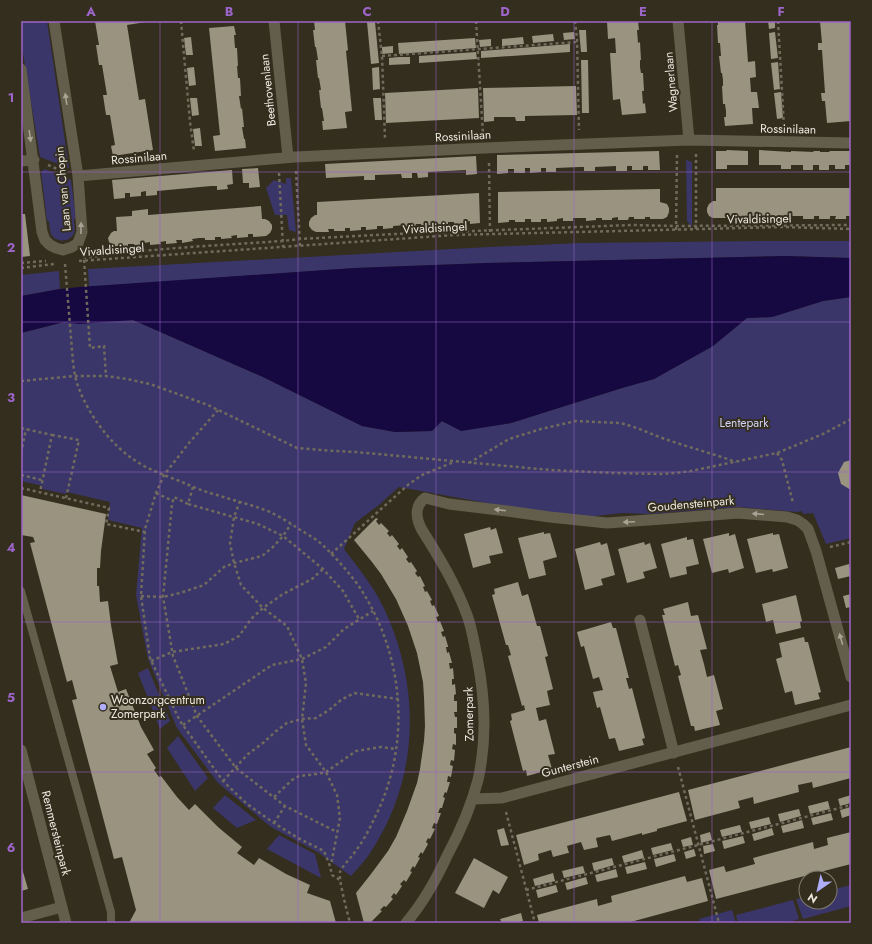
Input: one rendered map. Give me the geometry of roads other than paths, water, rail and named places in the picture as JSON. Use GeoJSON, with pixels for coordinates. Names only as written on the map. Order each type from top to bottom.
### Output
{"type":"FeatureCollection","features":[{"type":"Feature","properties":{"kind":"street","name":"Laan van Chopin"},"geometry":{"type":"LineString","coordinates":[[21,69],[34,160],[42,232],[45,240],[50,245],[63,250],[78,243],[82,232],[78,176],[54,21]]}},
{"type":"Feature","properties":{"kind":"street","name":"Beethovenlaan"},"geometry":{"type":"LineString","coordinates":[[274,21],[287,157]]}},
{"type":"Feature","properties":{"kind":"street","name":"Wagnerlaan"},"geometry":{"type":"LineString","coordinates":[[678,21],[692,144]]}},
{"type":"Feature","properties":{"kind":"street","name":"Rossinilaan"},"geometry":{"type":"LineString","coordinates":[[78,176],[287,157],[486,148],[580,144],[786,142],[851,143]]}},
{"type":"Feature","properties":{"kind":"street"},"geometry":{"type":"LineString","coordinates":[[21,161],[34,160]]}},
{"type":"Feature","properties":{"kind":"street","name":"Goudensteinpark"},"geometry":{"type":"LineString","coordinates":[[422,501],[425,498],[449,504],[550,518],[608,523],[738,513],[787,516],[803,524],[808,529],[816,551],[851,677]]}},
{"type":"Feature","properties":{"kind":"street","name":"Zomerpark"},"geometry":{"type":"LineString","coordinates":[[406,923],[441,870],[461,828],[472,799],[478,780],[482,758],[484,710],[478,663],[468,617],[459,594],[418,522],[417,511],[422,501]]}},
{"type":"Feature","properties":{"kind":"street"},"geometry":{"type":"LineString","coordinates":[[640,620],[674,753]]}},
{"type":"Feature","properties":{"kind":"street","name":"Gunterstein"},"geometry":{"type":"LineString","coordinates":[[472,799],[502,798],[851,705]]}},
{"type":"Feature","properties":{"kind":"street","name":"Remmersteinpark"},"geometry":{"type":"LineString","coordinates":[[21,750],[66,923]]}},
{"type":"Feature","properties":{"kind":"street"},"geometry":{"type":"LineString","coordinates":[[21,918],[62,907]]}},
{"type":"Feature","properties":{"kind":"lane"},"geometry":{"type":"LineString","coordinates":[[21,591],[111,912],[111,923]]}},
{"type":"Feature","properties":{"kind":"place","name":"Woonzorgcentrum Zomerpark"},"geometry":{"type":"Point","coordinates":[103,707]}},
{"type":"Feature","properties":{"kind":"park label","name":"Lentepark"},"geometry":{"type":"Point","coordinates":[744,423]}}]}
